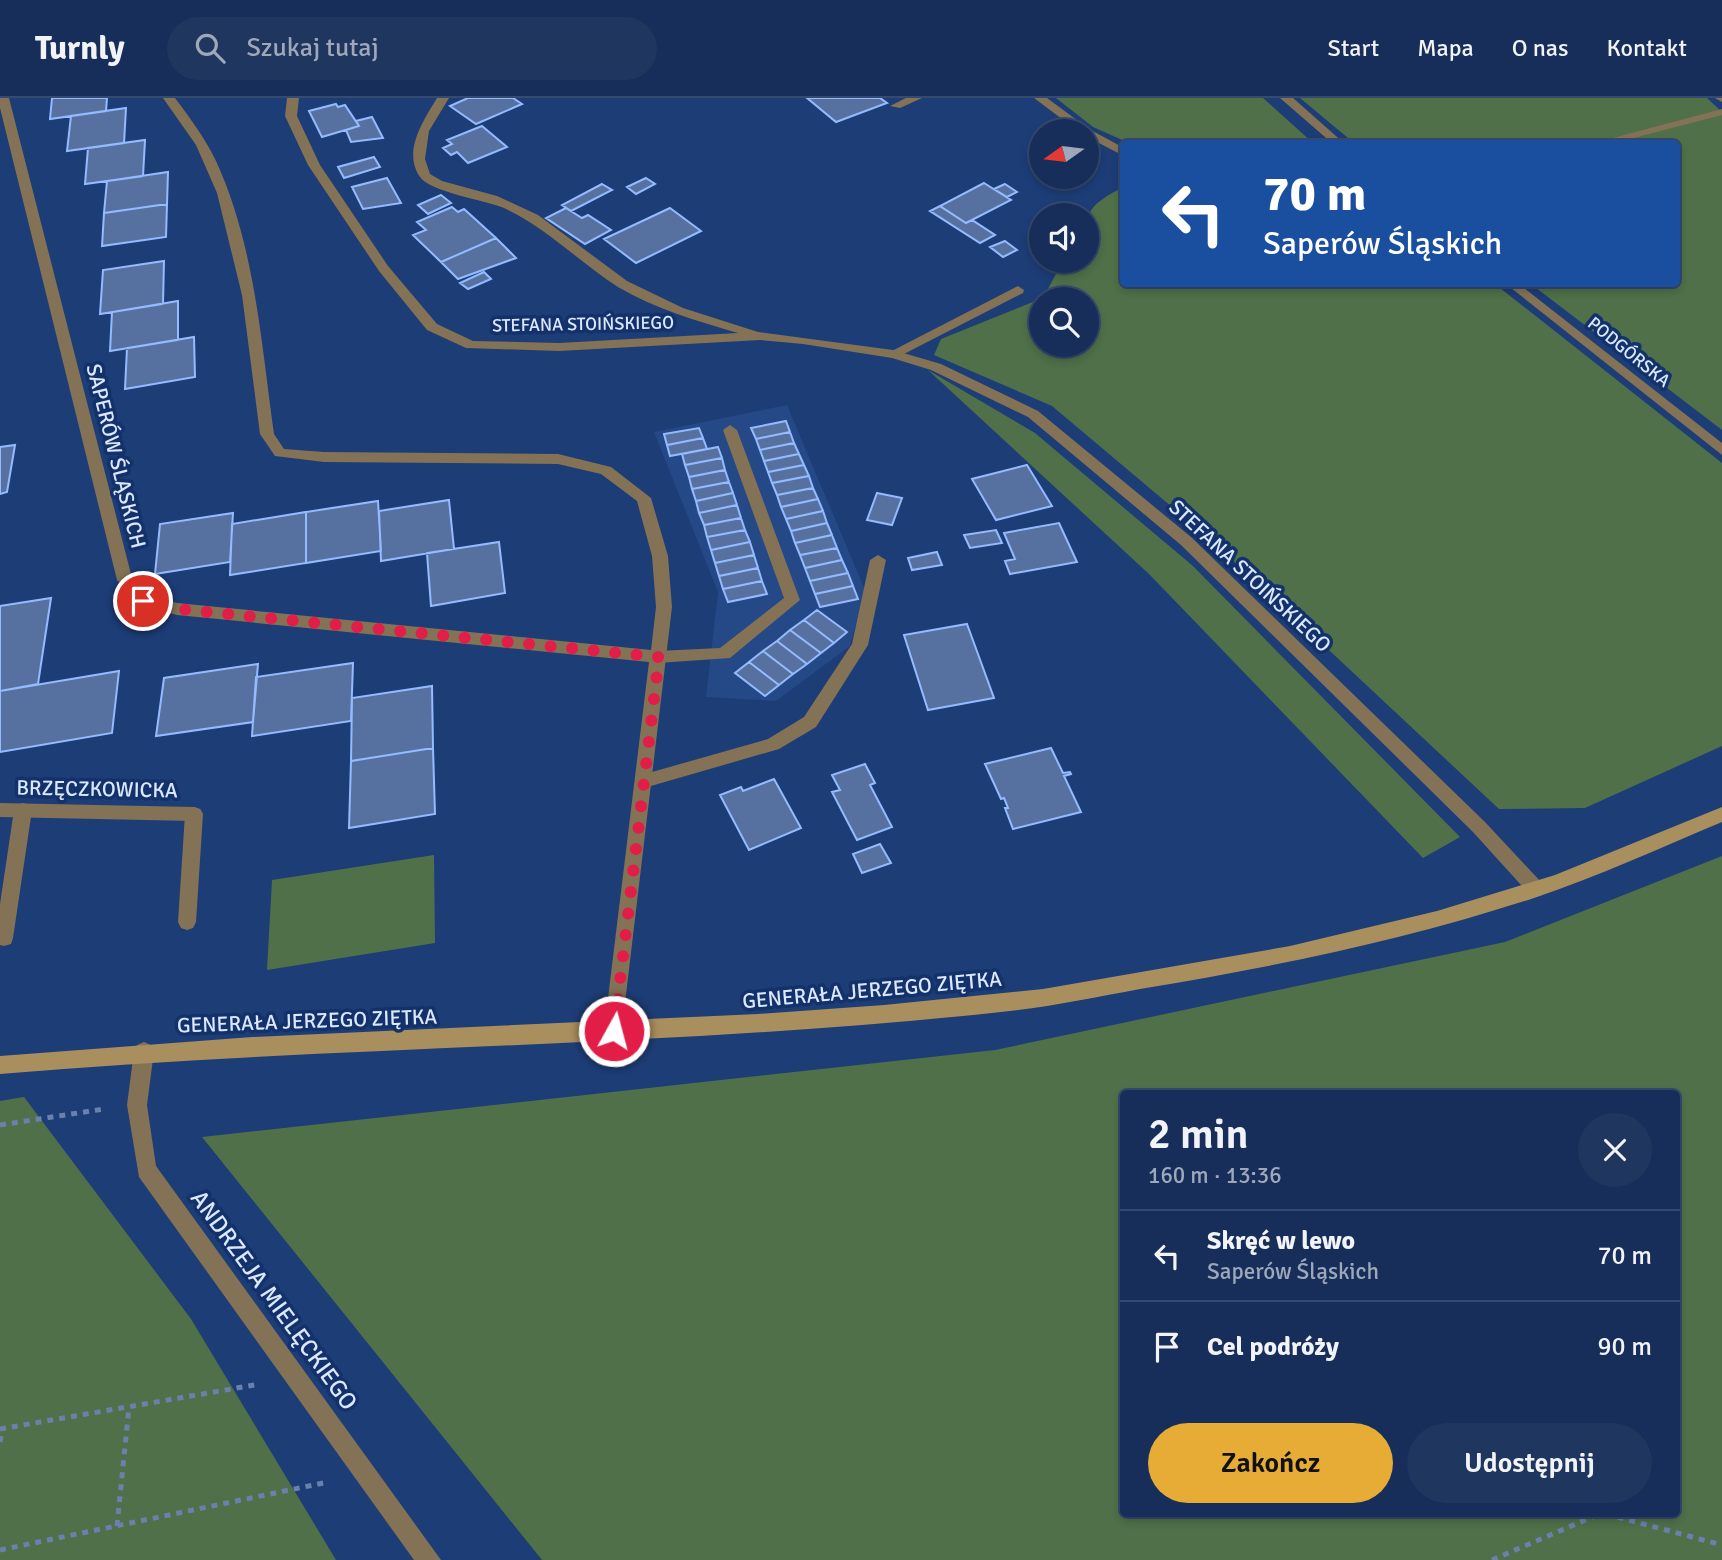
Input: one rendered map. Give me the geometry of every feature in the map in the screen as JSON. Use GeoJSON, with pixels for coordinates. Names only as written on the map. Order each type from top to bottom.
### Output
{"type":"FeatureCollection","features":[{"type":"Feature","properties":{"kind":"main road","name":"GENERAŁA JERZEGO ZIĘTKA"},"geometry":{"type":"LineString","coordinates":[[0,1065],[144,1051],[614,1031],[824,1018],[1013,1001],[1194,972],[1350,942],[1536,889],[1722,814]]}},
{"type":"Feature","properties":{"kind":"street","name":"SAPERÓW ŚLĄSKICH"},"geometry":{"type":"LineString","coordinates":[[4,98],[125,580],[143,601],[177,609],[659,657],[724,654],[792,600],[730,430]]}},
{"type":"Feature","properties":{"kind":"street"},"geometry":{"type":"LineString","coordinates":[[169,98],[210,160],[229,213],[246,283],[267,434],[280,453],[324,457],[558,459],[606,470],[644,498],[660,556],[664,607],[614,1031]]}},
{"type":"Feature","properties":{"kind":"street","name":"STEFANA STOIŃSKIEGO"},"geometry":{"type":"LineString","coordinates":[[293,98],[291,116],[314,165],[383,268],[432,327],[471,345],[559,347],[760,336]]}},
{"type":"Feature","properties":{"kind":"street","name":"STEFANA STOIŃSKIEGO"},"geometry":{"type":"LineString","coordinates":[[443,98],[423,131],[419,159],[425,176],[438,184],[493,199],[534,218],[623,284],[667,305],[760,336],[893,354],[936,366],[1033,414],[1186,541],[1479,827],[1536,889]]}},
{"type":"Feature","properties":{"kind":"street"},"geometry":{"type":"LineString","coordinates":[[895,106],[915,98]]}},
{"type":"Feature","properties":{"kind":"street"},"geometry":{"type":"LineString","coordinates":[[1040,98],[1068,119]]}},
{"type":"Feature","properties":{"kind":"street"},"geometry":{"type":"LineString","coordinates":[[1286,98],[1335,140]]}},
{"type":"Feature","properties":{"kind":"street"},"geometry":{"type":"LineString","coordinates":[[1611,140],[1722,112]]}},
{"type":"Feature","properties":{"kind":"street"},"geometry":{"type":"LineString","coordinates":[[1099,139],[1120,151]]}},
{"type":"Feature","properties":{"kind":"street","name":"PODGÓRSKA"},"geometry":{"type":"LineString","coordinates":[[1517,287],[1722,450]]}},
{"type":"Feature","properties":{"kind":"street"},"geometry":{"type":"LineString","coordinates":[[893,354],[1018,290]]}},
{"type":"Feature","properties":{"kind":"street"},"geometry":{"type":"LineString","coordinates":[[644,781],[774,744],[810,722],[860,645],[878,560]]}},
{"type":"Feature","properties":{"kind":"street","name":"BRZĘCZKOWICKA"},"geometry":{"type":"LineString","coordinates":[[0,810],[194,814],[187,922]]}},
{"type":"Feature","properties":{"kind":"street"},"geometry":{"type":"LineString","coordinates":[[5,938],[23,810]]}},
{"type":"Feature","properties":{"kind":"street","name":"ANDRZEJA MIELĘCKIEGO"},"geometry":{"type":"LineString","coordinates":[[144,1051],[136,1105],[146,1170],[299,1377],[429,1560]]}},
{"type":"Feature","properties":{"kind":"path"},"geometry":{"type":"LineString","coordinates":[[0,1125],[136,1105]]}},
{"type":"Feature","properties":{"kind":"path"},"geometry":{"type":"LineString","coordinates":[[0,1443],[1,1429],[299,1377]]}},
{"type":"Feature","properties":{"kind":"path"},"geometry":{"type":"LineString","coordinates":[[117,1526],[129,1407]]}},
{"type":"Feature","properties":{"kind":"path"},"geometry":{"type":"LineString","coordinates":[[0,1550],[367,1474]]}},
{"type":"Feature","properties":{"kind":"path"},"geometry":{"type":"LineString","coordinates":[[1492,1560],[1592,1517]]}},
{"type":"Feature","properties":{"kind":"path"},"geometry":{"type":"LineString","coordinates":[[1617,1517],[1722,1545]]}},
{"type":"Feature","properties":{"kind":"shaded area"},"geometry":{"type":"Polygon","coordinates":[[[787,405],[865,590],[850,646],[776,701],[706,697],[718,592],[654,432],[787,405]]]}},
{"type":"Feature","properties":{"kind":"green space"},"geometry":{"type":"Polygon","coordinates":[[[1056,98],[1263,98],[1310,140],[1122,140],[1099,130],[1099,119],[1083,119],[1056,98]]]}},
{"type":"Feature","properties":{"kind":"green space"},"geometry":{"type":"Polygon","coordinates":[[[1300,98],[1707,98],[1722,112],[1722,430],[1535,287],[1680,287],[1680,140],[1350,140],[1300,98]]]}},
{"type":"Feature","properties":{"kind":"green space"},"geometry":{"type":"Polygon","coordinates":[[[1120,189],[1120,287],[1499,287],[1722,463],[1722,746],[1585,808],[1499,809],[1210,539],[1052,406],[934,355],[941,339],[1029,304],[1029,357],[1099,357],[1099,287],[1049,287],[1057,273],[1099,273],[1098,203],[1120,189]]]}},
{"type":"Feature","properties":{"kind":"green space"},"geometry":{"type":"Polygon","coordinates":[[[928,370],[1035,433],[1193,566],[1460,837],[1423,858],[1149,574],[928,370]]]}},
{"type":"Feature","properties":{"kind":"green space"},"geometry":{"type":"Polygon","coordinates":[[[434,855],[435,943],[267,970],[272,880],[434,855]]]}},
{"type":"Feature","properties":{"kind":"green space"},"geometry":{"type":"Polygon","coordinates":[[[1722,856],[1722,1560],[542,1560],[202,1137],[995,1050],[1505,942],[1722,856]]]}},
{"type":"Feature","properties":{"kind":"green space"},"geometry":{"type":"Polygon","coordinates":[[[24,1097],[191,1319],[336,1560],[0,1560],[0,1101],[24,1097]]]}},
{"type":"Feature","properties":{"kind":"building"},"geometry":{"type":"Polygon","coordinates":[[[52,98],[107,98],[106,111],[50,119],[52,98]]]}},
{"type":"Feature","properties":{"kind":"building"},"geometry":{"type":"Polygon","coordinates":[[[468,98],[513,98],[522,104],[476,124],[450,106],[468,98]]]}},
{"type":"Feature","properties":{"kind":"building"},"geometry":{"type":"Polygon","coordinates":[[[807,98],[880,98],[887,103],[836,122],[807,98]]]}},
{"type":"Feature","properties":{"kind":"building"},"geometry":{"type":"Polygon","coordinates":[[[336,104],[338,107],[345,105],[359,126],[322,137],[309,111],[336,104]]]}},
{"type":"Feature","properties":{"kind":"building"},"geometry":{"type":"Polygon","coordinates":[[[126,108],[124,143],[67,151],[71,116],[126,108]]]}},
{"type":"Feature","properties":{"kind":"building"},"geometry":{"type":"Polygon","coordinates":[[[372,117],[383,138],[351,142],[346,130],[359,126],[356,121],[372,117]]]}},
{"type":"Feature","properties":{"kind":"building"},"geometry":{"type":"Polygon","coordinates":[[[482,126],[507,147],[468,163],[457,152],[451,155],[443,148],[452,144],[447,140],[482,126]]]}},
{"type":"Feature","properties":{"kind":"building"},"geometry":{"type":"Polygon","coordinates":[[[145,140],[143,176],[85,184],[88,148],[145,140]]]}},
{"type":"Feature","properties":{"kind":"building"},"geometry":{"type":"Polygon","coordinates":[[[374,157],[380,167],[344,178],[338,167],[374,157]]]}},
{"type":"Feature","properties":{"kind":"building"},"geometry":{"type":"Polygon","coordinates":[[[168,172],[167,204],[104,213],[107,181],[168,172]]]}},
{"type":"Feature","properties":{"kind":"building"},"geometry":{"type":"Polygon","coordinates":[[[387,178],[401,203],[363,209],[352,187],[387,178]]]}},
{"type":"Feature","properties":{"kind":"building"},"geometry":{"type":"Polygon","coordinates":[[[646,178],[655,184],[636,194],[627,187],[646,178]]]}},
{"type":"Feature","properties":{"kind":"building"},"geometry":{"type":"Polygon","coordinates":[[[984,183],[1011,200],[966,223],[940,206],[984,183]]]}},
{"type":"Feature","properties":{"kind":"building"},"geometry":{"type":"Polygon","coordinates":[[[602,184],[612,190],[571,211],[562,205],[602,184]]]}},
{"type":"Feature","properties":{"kind":"building"},"geometry":{"type":"Polygon","coordinates":[[[1005,184],[1017,192],[1007,197],[994,189],[1005,184]]]}},
{"type":"Feature","properties":{"kind":"building"},"geometry":{"type":"Polygon","coordinates":[[[441,195],[451,203],[428,214],[418,205],[441,195]]]}},
{"type":"Feature","properties":{"kind":"building"},"geometry":{"type":"Polygon","coordinates":[[[167,204],[166,237],[102,246],[104,213],[167,204]]]}},
{"type":"Feature","properties":{"kind":"building"},"geometry":{"type":"Polygon","coordinates":[[[940,206],[966,223],[972,220],[995,235],[980,243],[930,211],[940,206]]]}},
{"type":"Feature","properties":{"kind":"building"},"geometry":{"type":"Polygon","coordinates":[[[452,207],[458,212],[464,209],[496,238],[441,262],[413,235],[426,230],[417,222],[452,207]]]}},
{"type":"Feature","properties":{"kind":"building"},"geometry":{"type":"Polygon","coordinates":[[[566,208],[582,218],[588,215],[611,230],[585,244],[546,218],[566,208]]]}},
{"type":"Feature","properties":{"kind":"building"},"geometry":{"type":"Polygon","coordinates":[[[670,208],[701,231],[636,263],[604,239],[670,208]]]}},
{"type":"Feature","properties":{"kind":"building"},"geometry":{"type":"Polygon","coordinates":[[[496,238],[516,258],[458,279],[441,262],[496,238]]]}},
{"type":"Feature","properties":{"kind":"building"},"geometry":{"type":"Polygon","coordinates":[[[1005,241],[1017,250],[1003,257],[990,247],[1005,241]]]}},
{"type":"Feature","properties":{"kind":"building"},"geometry":{"type":"Polygon","coordinates":[[[164,261],[163,304],[100,314],[103,270],[164,261]]]}},
{"type":"Feature","properties":{"kind":"building"},"geometry":{"type":"Polygon","coordinates":[[[484,272],[491,279],[468,289],[460,283],[484,272]]]}},
{"type":"Feature","properties":{"kind":"building"},"geometry":{"type":"Polygon","coordinates":[[[178,301],[178,340],[110,351],[112,312],[178,301]]]}},
{"type":"Feature","properties":{"kind":"building"},"geometry":{"type":"Polygon","coordinates":[[[194,337],[195,377],[125,389],[127,348],[194,337]]]}},
{"type":"Feature","properties":{"kind":"building"},"geometry":{"type":"Polygon","coordinates":[[[786,421],[790,432],[756,439],[751,428],[786,421]]]}},
{"type":"Feature","properties":{"kind":"building"},"geometry":{"type":"Polygon","coordinates":[[[699,428],[703,438],[667,445],[664,434],[699,428]]]}},
{"type":"Feature","properties":{"kind":"building"},"geometry":{"type":"Polygon","coordinates":[[[790,432],[794,443],[760,450],[756,439],[790,432]]]}},
{"type":"Feature","properties":{"kind":"building"},"geometry":{"type":"Polygon","coordinates":[[[703,438],[707,449],[670,456],[667,445],[703,438]]]}},
{"type":"Feature","properties":{"kind":"building"},"geometry":{"type":"Polygon","coordinates":[[[794,443],[799,454],[764,461],[760,450],[794,443]]]}},
{"type":"Feature","properties":{"kind":"building"},"geometry":{"type":"Polygon","coordinates":[[[15,445],[7,492],[0,494],[0,447],[15,445]]]}},
{"type":"Feature","properties":{"kind":"building"},"geometry":{"type":"Polygon","coordinates":[[[718,447],[722,458],[685,465],[682,454],[718,447]]]}},
{"type":"Feature","properties":{"kind":"building"},"geometry":{"type":"Polygon","coordinates":[[[799,454],[804,465],[768,472],[764,461],[799,454]]]}},
{"type":"Feature","properties":{"kind":"building"},"geometry":{"type":"Polygon","coordinates":[[[722,458],[725,470],[689,477],[685,465],[722,458]]]}},
{"type":"Feature","properties":{"kind":"building"},"geometry":{"type":"Polygon","coordinates":[[[804,465],[809,476],[772,483],[768,472],[804,465]]]}},
{"type":"Feature","properties":{"kind":"building"},"geometry":{"type":"Polygon","coordinates":[[[1027,465],[1052,506],[996,520],[972,479],[1027,465]]]}},
{"type":"Feature","properties":{"kind":"building"},"geometry":{"type":"Polygon","coordinates":[[[725,470],[729,482],[692,489],[689,477],[725,470]]]}},
{"type":"Feature","properties":{"kind":"building"},"geometry":{"type":"Polygon","coordinates":[[[809,476],[813,488],[777,495],[772,483],[809,476]]]}},
{"type":"Feature","properties":{"kind":"building"},"geometry":{"type":"Polygon","coordinates":[[[729,482],[733,493],[696,501],[692,489],[729,482]]]}},
{"type":"Feature","properties":{"kind":"building"},"geometry":{"type":"Polygon","coordinates":[[[813,488],[818,499],[781,507],[777,495],[813,488]]]}},
{"type":"Feature","properties":{"kind":"building"},"geometry":{"type":"Polygon","coordinates":[[[733,493],[737,505],[699,513],[696,501],[733,493]]]}},
{"type":"Feature","properties":{"kind":"building"},"geometry":{"type":"Polygon","coordinates":[[[877,493],[902,498],[892,525],[867,520],[877,493]]]}},
{"type":"Feature","properties":{"kind":"building"},"geometry":{"type":"Polygon","coordinates":[[[818,499],[823,511],[786,519],[781,507],[818,499]]]}},
{"type":"Feature","properties":{"kind":"building"},"geometry":{"type":"Polygon","coordinates":[[[449,500],[454,549],[381,561],[379,511],[449,500]]]}},
{"type":"Feature","properties":{"kind":"building"},"geometry":{"type":"Polygon","coordinates":[[[378,501],[381,551],[306,563],[306,512],[378,501]]]}},
{"type":"Feature","properties":{"kind":"building"},"geometry":{"type":"Polygon","coordinates":[[[737,505],[741,518],[704,525],[699,513],[737,505]]]}},
{"type":"Feature","properties":{"kind":"building"},"geometry":{"type":"Polygon","coordinates":[[[823,511],[827,523],[791,531],[786,519],[823,511]]]}},
{"type":"Feature","properties":{"kind":"building"},"geometry":{"type":"Polygon","coordinates":[[[306,512],[306,563],[230,575],[232,524],[306,512]]]}},
{"type":"Feature","properties":{"kind":"building"},"geometry":{"type":"Polygon","coordinates":[[[233,513],[230,562],[155,574],[160,524],[233,513]]]}},
{"type":"Feature","properties":{"kind":"building"},"geometry":{"type":"Polygon","coordinates":[[[741,518],[745,530],[707,537],[704,525],[741,518]]]}},
{"type":"Feature","properties":{"kind":"building"},"geometry":{"type":"Polygon","coordinates":[[[827,523],[832,535],[795,543],[791,531],[827,523]]]}},
{"type":"Feature","properties":{"kind":"building"},"geometry":{"type":"Polygon","coordinates":[[[1059,523],[1077,562],[1010,574],[1005,561],[1015,559],[1004,533],[1059,523]]]}},
{"type":"Feature","properties":{"kind":"building"},"geometry":{"type":"Polygon","coordinates":[[[745,530],[750,542],[711,550],[707,537],[745,530]]]}},
{"type":"Feature","properties":{"kind":"building"},"geometry":{"type":"Polygon","coordinates":[[[996,530],[1002,543],[970,548],[964,535],[996,530]]]}},
{"type":"Feature","properties":{"kind":"building"},"geometry":{"type":"Polygon","coordinates":[[[832,535],[837,548],[800,555],[795,543],[832,535]]]}},
{"type":"Feature","properties":{"kind":"building"},"geometry":{"type":"Polygon","coordinates":[[[499,542],[505,593],[431,606],[427,553],[499,542]]]}},
{"type":"Feature","properties":{"kind":"building"},"geometry":{"type":"Polygon","coordinates":[[[750,542],[754,555],[715,563],[711,550],[750,542]]]}},
{"type":"Feature","properties":{"kind":"building"},"geometry":{"type":"Polygon","coordinates":[[[837,548],[842,560],[805,568],[800,555],[837,548]]]}},
{"type":"Feature","properties":{"kind":"building"},"geometry":{"type":"Polygon","coordinates":[[[937,552],[942,565],[912,570],[908,558],[937,552]]]}},
{"type":"Feature","properties":{"kind":"building"},"geometry":{"type":"Polygon","coordinates":[[[754,555],[758,568],[719,576],[715,563],[754,555]]]}},
{"type":"Feature","properties":{"kind":"building"},"geometry":{"type":"Polygon","coordinates":[[[842,560],[848,573],[810,581],[805,568],[842,560]]]}},
{"type":"Feature","properties":{"kind":"building"},"geometry":{"type":"Polygon","coordinates":[[[758,568],[762,581],[723,589],[719,576],[758,568]]]}},
{"type":"Feature","properties":{"kind":"building"},"geometry":{"type":"Polygon","coordinates":[[[848,573],[853,586],[815,594],[810,581],[848,573]]]}},
{"type":"Feature","properties":{"kind":"building"},"geometry":{"type":"Polygon","coordinates":[[[762,581],[767,594],[728,602],[723,589],[762,581]]]}},
{"type":"Feature","properties":{"kind":"building"},"geometry":{"type":"Polygon","coordinates":[[[853,586],[858,599],[820,607],[815,594],[853,586]]]}},
{"type":"Feature","properties":{"kind":"building"},"geometry":{"type":"Polygon","coordinates":[[[51,598],[38,684],[0,691],[0,606],[51,598]]]}},
{"type":"Feature","properties":{"kind":"building"},"geometry":{"type":"Polygon","coordinates":[[[817,610],[847,632],[834,643],[804,620],[817,610]]]}},
{"type":"Feature","properties":{"kind":"building"},"geometry":{"type":"Polygon","coordinates":[[[804,620],[834,643],[821,653],[790,630],[804,620]]]}},
{"type":"Feature","properties":{"kind":"building"},"geometry":{"type":"Polygon","coordinates":[[[967,624],[994,698],[928,710],[904,635],[967,624]]]}},
{"type":"Feature","properties":{"kind":"building"},"geometry":{"type":"Polygon","coordinates":[[[790,630],[821,653],[807,664],[777,641],[790,630]]]}},
{"type":"Feature","properties":{"kind":"building"},"geometry":{"type":"Polygon","coordinates":[[[777,641],[807,664],[793,674],[763,651],[777,641]]]}},
{"type":"Feature","properties":{"kind":"building"},"geometry":{"type":"Polygon","coordinates":[[[763,651],[793,674],[779,685],[749,662],[763,651]]]}},
{"type":"Feature","properties":{"kind":"building"},"geometry":{"type":"Polygon","coordinates":[[[749,662],[779,685],[765,696],[735,673],[749,662]]]}},
{"type":"Feature","properties":{"kind":"building"},"geometry":{"type":"Polygon","coordinates":[[[353,663],[351,721],[252,736],[256,677],[353,663]]]}},
{"type":"Feature","properties":{"kind":"building"},"geometry":{"type":"Polygon","coordinates":[[[258,664],[253,722],[156,736],[164,678],[258,664]]]}},
{"type":"Feature","properties":{"kind":"building"},"geometry":{"type":"Polygon","coordinates":[[[119,671],[112,733],[0,752],[0,691],[119,671]]]}},
{"type":"Feature","properties":{"kind":"building"},"geometry":{"type":"Polygon","coordinates":[[[432,686],[433,748],[351,761],[352,698],[432,686]]]}},
{"type":"Feature","properties":{"kind":"building"},"geometry":{"type":"Polygon","coordinates":[[[433,748],[435,814],[349,828],[351,761],[433,748]]]}},
{"type":"Feature","properties":{"kind":"building"},"geometry":{"type":"Polygon","coordinates":[[[1051,748],[1063,773],[1071,774],[1064,776],[1081,812],[1013,829],[1004,798],[1001,799],[985,764],[1051,748]]]}},
{"type":"Feature","properties":{"kind":"building"},"geometry":{"type":"Polygon","coordinates":[[[865,764],[875,783],[870,785],[892,827],[857,840],[832,792],[840,790],[832,775],[865,764]]]}},
{"type":"Feature","properties":{"kind":"building"},"geometry":{"type":"Polygon","coordinates":[[[774,779],[801,828],[749,850],[720,795],[741,787],[743,791],[774,779]]]}},
{"type":"Feature","properties":{"kind":"building"},"geometry":{"type":"Polygon","coordinates":[[[880,844],[891,863],[862,873],[853,854],[880,844]]]}},
{"type":"Feature","properties":{"kind":"route"},"geometry":{"type":"LineString","coordinates":[[143,601],[177,609],[659,657],[614,1031]]}}]}
